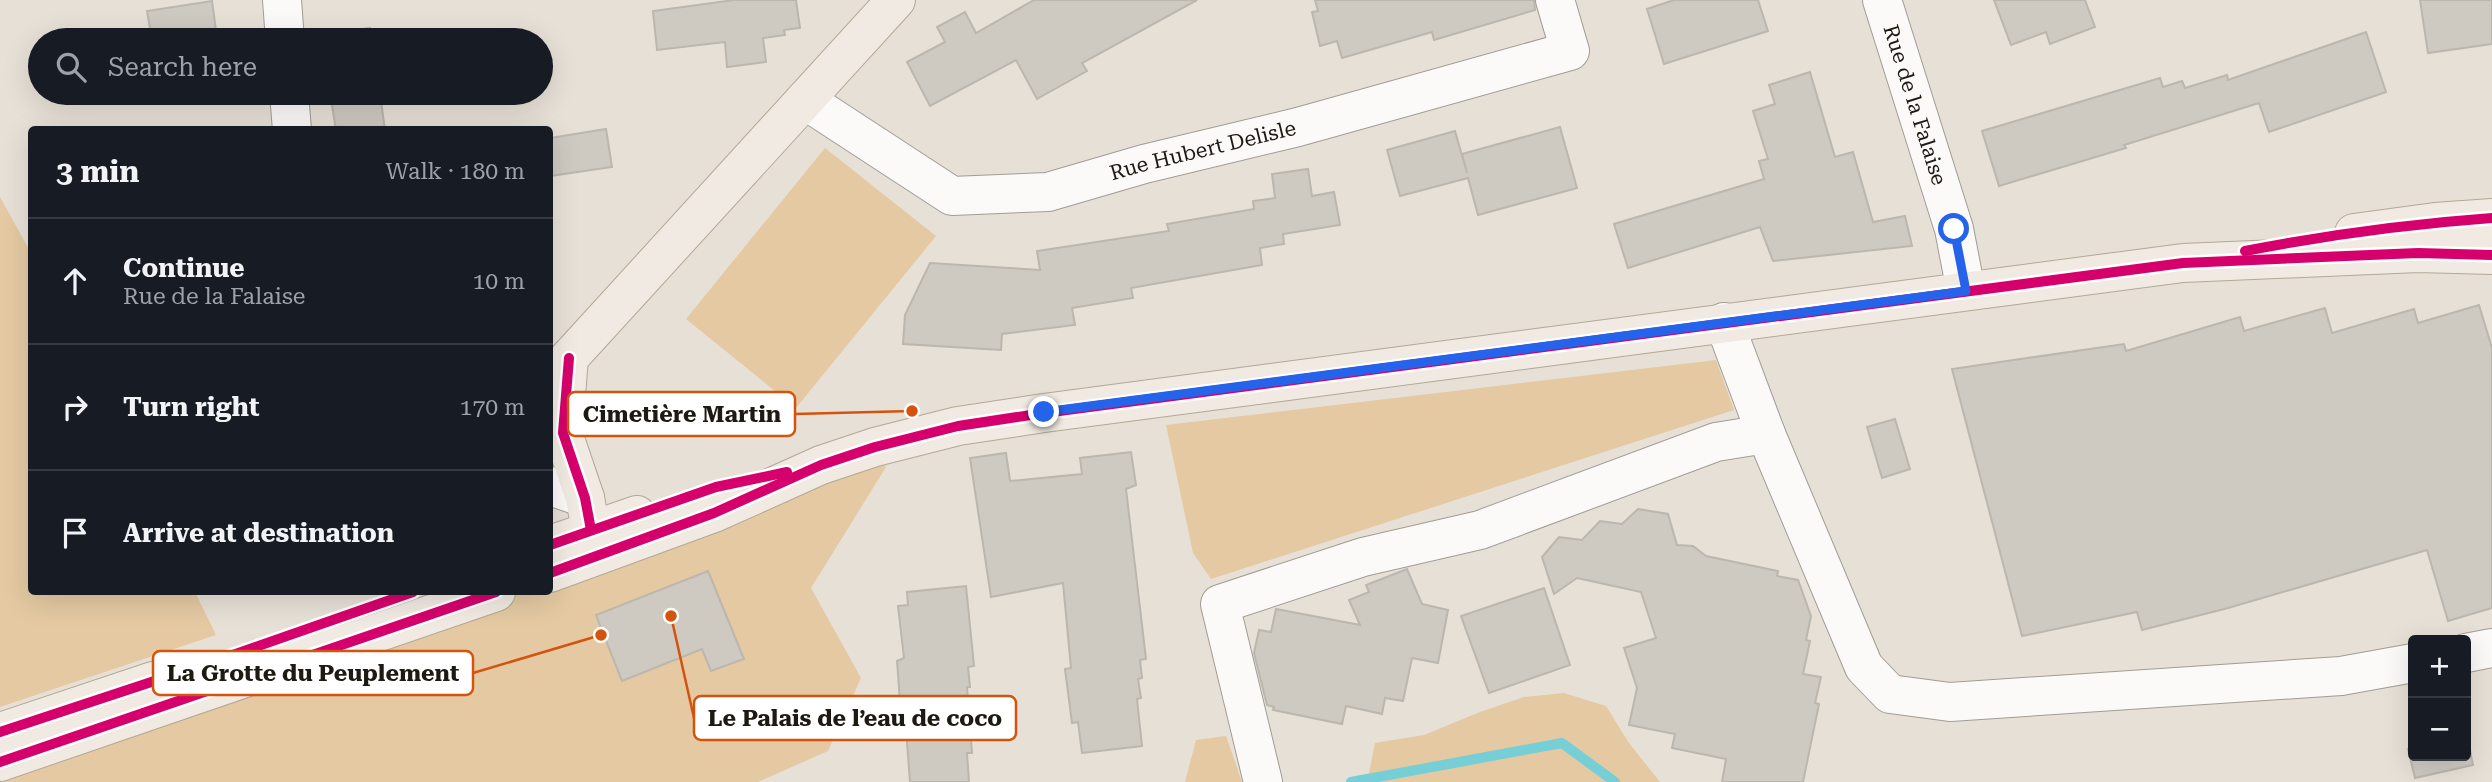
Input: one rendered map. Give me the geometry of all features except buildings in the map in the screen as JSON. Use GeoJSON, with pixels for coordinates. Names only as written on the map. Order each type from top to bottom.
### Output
{"type":"FeatureCollection","features":[{"type":"Feature","properties":{"kind":"main road"},"geometry":{"type":"LineString","coordinates":[[587,530],[564,433],[559,371],[896,0]]}},
{"type":"Feature","properties":{"kind":"main road"},"geometry":{"type":"LineString","coordinates":[[553,544],[716,487],[821,465],[875,447],[946,429],[1007,418],[2183,263],[2308,238],[2435,222],[2492,218]]}},
{"type":"Feature","properties":{"kind":"main road"},"geometry":{"type":"LineString","coordinates":[[2183,263],[2418,253],[2492,256]]}},
{"type":"Feature","properties":{"kind":"main road"},"geometry":{"type":"LineString","coordinates":[[553,570],[587,530]]}},
{"type":"Feature","properties":{"kind":"main road"},"geometry":{"type":"LineString","coordinates":[[0,732],[404,595]]}},
{"type":"Feature","properties":{"kind":"main road"},"geometry":{"type":"LineString","coordinates":[[0,762],[487,595]]}},
{"type":"Feature","properties":{"kind":"street"},"geometry":{"type":"LineString","coordinates":[[282,0],[284,28]]}},
{"type":"Feature","properties":{"kind":"street","name":"Rue Hubert Delisle"},"geometry":{"type":"LineString","coordinates":[[805,100],[952,197],[1048,192],[1144,164],[1298,127],[1570,51],[1555,0]]}},
{"type":"Feature","properties":{"kind":"street","name":"Rue de la Falaise"},"geometry":{"type":"LineString","coordinates":[[1882,0],[1954,229],[1966,291]]}},
{"type":"Feature","properties":{"kind":"street"},"geometry":{"type":"LineString","coordinates":[[290,105],[292,126]]}},
{"type":"Feature","properties":{"kind":"street"},"geometry":{"type":"LineString","coordinates":[[1724,322],[1766,434],[1864,667],[1890,694],[1950,702],[2341,676],[2408,664]]}},
{"type":"Feature","properties":{"kind":"street"},"geometry":{"type":"LineString","coordinates":[[1263,782],[1220,604],[1363,557],[1480,530],[1716,442],[1766,434]]}},
{"type":"Feature","properties":{"kind":"street"},"geometry":{"type":"LineString","coordinates":[[553,490],[587,530]]}},
{"type":"Feature","properties":{"kind":"street"},"geometry":{"type":"LineString","coordinates":[[2471,652],[2492,648]]}},
{"type":"Feature","properties":{"kind":"shaded area"},"geometry":{"type":"Polygon","coordinates":[[[825,148],[936,236],[796,408],[686,319],[825,148]]]}},
{"type":"Feature","properties":{"kind":"shaded area"},"geometry":{"type":"Polygon","coordinates":[[[0,197],[28,248],[28,595],[196,595],[216,635],[0,707],[0,197]]]}},
{"type":"Feature","properties":{"kind":"shaded area"},"geometry":{"type":"Polygon","coordinates":[[[1716,360],[1734,410],[1211,579],[1193,553],[1166,425],[1716,360]]]}},
{"type":"Feature","properties":{"kind":"shaded area"},"geometry":{"type":"Polygon","coordinates":[[[875,447],[886,467],[811,588],[861,678],[828,751],[758,782],[0,782],[0,762],[481,595],[553,595],[553,591],[875,447]]]}},
{"type":"Feature","properties":{"kind":"shaded area"},"geometry":{"type":"Polygon","coordinates":[[[1564,693],[1606,706],[1629,743],[1660,782],[1370,782],[1369,773],[1375,743],[1424,735],[1524,697],[1564,693]]]}},
{"type":"Feature","properties":{"kind":"shaded area"},"geometry":{"type":"Polygon","coordinates":[[[1226,736],[1242,782],[1185,782],[1196,740],[1226,736]]]}},
{"type":"Feature","properties":{"kind":"waterway"},"geometry":{"type":"LineString","coordinates":[[1351,782],[1562,743],[1615,782]]}},
{"type":"Feature","properties":{"kind":"cycle path"},"geometry":{"type":"LineString","coordinates":[[2245,251],[2368,231],[2492,218]]}},
{"type":"Feature","properties":{"kind":"cycle path"},"geometry":{"type":"LineString","coordinates":[[553,572],[714,513],[821,465],[875,447],[958,426],[2183,263],[2418,253],[2492,255]]}},
{"type":"Feature","properties":{"kind":"cycle path"},"geometry":{"type":"LineString","coordinates":[[569,358],[563,433],[585,498],[591,530]]}},
{"type":"Feature","properties":{"kind":"cycle path"},"geometry":{"type":"LineString","coordinates":[[553,544],[716,487],[787,472]]}},
{"type":"Feature","properties":{"kind":"cycle path"},"geometry":{"type":"LineString","coordinates":[[0,732],[404,595]]}},
{"type":"Feature","properties":{"kind":"cycle path"},"geometry":{"type":"LineString","coordinates":[[0,762],[487,595]]}},
{"type":"Feature","properties":{"kind":"place","name":"Cimetière Martin"},"geometry":{"type":"Point","coordinates":[912,411]}},
{"type":"Feature","properties":{"kind":"place","name":"Le Palais de l’eau de coco"},"geometry":{"type":"Point","coordinates":[671,616]}},
{"type":"Feature","properties":{"kind":"place","name":"La Grotte du Peuplement"},"geometry":{"type":"Point","coordinates":[601,635]}},
{"type":"Feature","properties":{"kind":"route"},"geometry":{"type":"LineString","coordinates":[[1044,412],[1966,291],[1954,229]]}}]}
